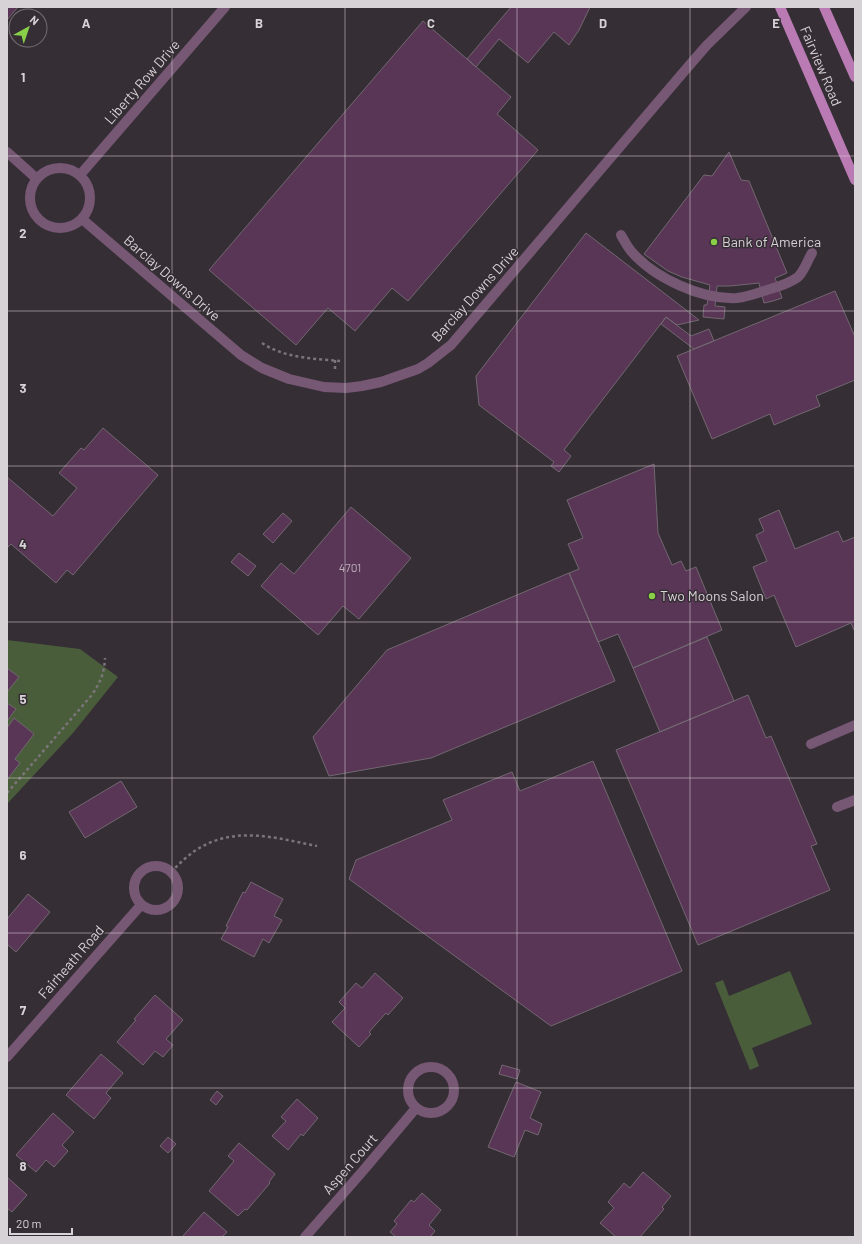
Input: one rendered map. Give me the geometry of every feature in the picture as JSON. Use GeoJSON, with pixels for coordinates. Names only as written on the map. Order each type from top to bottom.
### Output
{"type":"FeatureCollection","features":[{"type":"Feature","properties":{"kind":"main road","name":"Fairview Road"},"geometry":{"type":"LineString","coordinates":[[780,7],[855,180]]}},
{"type":"Feature","properties":{"kind":"main road","name":"Fairview Road"},"geometry":{"type":"LineString","coordinates":[[824,7],[855,77]]}},
{"type":"Feature","properties":{"kind":"street","name":"Liberty Row Drive"},"geometry":{"type":"LineString","coordinates":[[80,175],[225,7]]}},
{"type":"Feature","properties":{"kind":"street","name":"Barclay Downs Drive"},"geometry":{"type":"LineString","coordinates":[[82,219],[241,355],[257,365],[289,379],[324,387],[346,388],[381,382],[422,367],[451,345],[707,45],[746,7]]}},
{"type":"Feature","properties":{"kind":"street"},"geometry":{"type":"LineString","coordinates":[[7,152],[37,179]]}},
{"type":"Feature","properties":{"kind":"street"},"geometry":{"type":"LineString","coordinates":[[63,167],[80,175],[87,182],[91,202],[88,211],[82,219],[74,225],[64,228],[54,227],[44,223],[32,208],[30,198],[32,188],[37,179],[44,172],[53,168],[63,167]]}},
{"type":"Feature","properties":{"kind":"street"},"geometry":{"type":"LineString","coordinates":[[621,235],[631,251],[656,272],[672,281],[703,294],[738,298],[773,289],[792,281],[803,271],[812,254]]}},
{"type":"Feature","properties":{"kind":"street"},"geometry":{"type":"LineString","coordinates":[[811,744],[855,725]]}},
{"type":"Feature","properties":{"kind":"street"},"geometry":{"type":"LineString","coordinates":[[837,807],[855,800]]}},
{"type":"Feature","properties":{"kind":"street"},"geometry":{"type":"LineString","coordinates":[[157,866],[171,872],[178,884],[178,891],[172,903],[167,908],[161,910],[147,909],[141,905],[134,891],[134,884],[142,871],[149,867],[157,866]]}},
{"type":"Feature","properties":{"kind":"street","name":"Fairheath Road"},"geometry":{"type":"LineString","coordinates":[[7,1057],[141,905]]}},
{"type":"Feature","properties":{"kind":"street"},"geometry":{"type":"LineString","coordinates":[[433,1066],[446,1072],[452,1078],[454,1086],[454,1094],[448,1105],[439,1112],[431,1113],[423,1112],[416,1108],[411,1102],[407,1088],[413,1074],[419,1069],[433,1066]]}},
{"type":"Feature","properties":{"kind":"street","name":"Aspen Court"},"geometry":{"type":"LineString","coordinates":[[304,1237],[416,1108]]}},
{"type":"Feature","properties":{"kind":"path"},"geometry":{"type":"LineString","coordinates":[[262,343],[285,354],[341,361]]}},
{"type":"Feature","properties":{"kind":"path"},"geometry":{"type":"LineString","coordinates":[[335,360],[335,375]]}},
{"type":"Feature","properties":{"kind":"path"},"geometry":{"type":"LineString","coordinates":[[7,793],[100,684],[104,671],[105,658]]}},
{"type":"Feature","properties":{"kind":"path"},"geometry":{"type":"LineString","coordinates":[[171,872],[197,849],[208,843],[226,837],[246,834],[266,836],[317,846]]}},
{"type":"Feature","properties":{"kind":"green space"},"geometry":{"type":"Polygon","coordinates":[[[7,640],[80,649],[118,677],[73,733],[7,804],[7,640]]]}},
{"type":"Feature","properties":{"kind":"green space"},"geometry":{"type":"Polygon","coordinates":[[[790,971],[812,1024],[752,1048],[759,1066],[750,1070],[715,983],[723,980],[729,996],[790,971]]]}},
{"type":"Feature","properties":{"kind":"building"},"geometry":{"type":"Polygon","coordinates":[[[7,7],[18,7],[8,8],[7,20],[7,7]]]}},
{"type":"Feature","properties":{"kind":"building"},"geometry":{"type":"Polygon","coordinates":[[[511,7],[590,7],[579,30],[569,45],[554,32],[528,63],[499,39],[476,67],[467,59],[511,7]]]}},
{"type":"Feature","properties":{"kind":"building"},"geometry":{"type":"Polygon","coordinates":[[[423,21],[511,97],[497,114],[538,150],[408,301],[392,288],[355,331],[328,308],[296,345],[209,270],[423,21]]]}},
{"type":"Feature","properties":{"kind":"building","name":"Bank of America"},"geometry":{"type":"Polygon","coordinates":[[[729,152],[741,180],[749,181],[787,273],[775,278],[782,298],[764,303],[759,283],[717,286],[715,306],[725,307],[724,319],[703,317],[704,305],[707,305],[710,285],[682,277],[668,271],[644,254],[704,175],[712,176],[729,152]]]}},
{"type":"Feature","properties":{"kind":"building"},"geometry":{"type":"Polygon","coordinates":[[[586,233],[699,320],[677,325],[666,317],[564,450],[571,456],[559,472],[551,466],[554,462],[479,405],[476,376],[586,233]]]}},
{"type":"Feature","properties":{"kind":"building"},"geometry":{"type":"Polygon","coordinates":[[[835,291],[855,337],[855,380],[816,396],[820,406],[774,425],[770,414],[712,439],[677,356],[835,291]]]}},
{"type":"Feature","properties":{"kind":"building"},"geometry":{"type":"Polygon","coordinates":[[[666,317],[691,336],[709,329],[714,341],[694,349],[661,324],[666,317]]]}},
{"type":"Feature","properties":{"kind":"building"},"geometry":{"type":"Polygon","coordinates":[[[103,428],[158,475],[73,575],[67,570],[56,583],[11,544],[7,548],[7,477],[53,516],[77,488],[59,473],[81,448],[84,450],[103,428]]]}},
{"type":"Feature","properties":{"kind":"building"},"geometry":{"type":"Polygon","coordinates":[[[654,464],[658,533],[672,565],[681,561],[686,571],[696,567],[722,630],[633,668],[618,634],[598,642],[569,573],[579,569],[568,544],[583,538],[567,500],[654,464]]]}},
{"type":"Feature","properties":{"kind":"building"},"geometry":{"type":"Polygon","coordinates":[[[351,507],[411,558],[359,619],[343,606],[318,635],[261,586],[281,563],[294,574],[351,507]]]}},
{"type":"Feature","properties":{"kind":"building"},"geometry":{"type":"Polygon","coordinates":[[[779,510],[795,549],[838,531],[843,542],[855,537],[855,632],[851,623],[796,647],[774,595],[766,599],[753,567],[767,561],[756,535],[764,531],[759,519],[779,510]]]}},
{"type":"Feature","properties":{"kind":"building"},"geometry":{"type":"Polygon","coordinates":[[[283,513],[292,521],[273,543],[263,534],[283,513]]]}},
{"type":"Feature","properties":{"kind":"building"},"geometry":{"type":"Polygon","coordinates":[[[239,553],[256,566],[248,576],[231,562],[239,553]]]}},
{"type":"Feature","properties":{"kind":"building"},"geometry":{"type":"Polygon","coordinates":[[[569,573],[615,681],[431,758],[329,776],[313,737],[387,650],[569,573]]]}},
{"type":"Feature","properties":{"kind":"building"},"geometry":{"type":"Polygon","coordinates":[[[707,637],[734,701],[660,732],[633,668],[707,637]]]}},
{"type":"Feature","properties":{"kind":"building"},"geometry":{"type":"Polygon","coordinates":[[[7,668],[19,677],[7,692],[7,668]]]}},
{"type":"Feature","properties":{"kind":"building"},"geometry":{"type":"Polygon","coordinates":[[[748,695],[766,738],[771,736],[817,844],[811,846],[830,890],[698,945],[616,750],[748,695]]]}},
{"type":"Feature","properties":{"kind":"building"},"geometry":{"type":"Polygon","coordinates":[[[7,703],[16,709],[7,721],[7,703]]]}},
{"type":"Feature","properties":{"kind":"building"},"geometry":{"type":"Polygon","coordinates":[[[14,718],[34,734],[15,759],[20,763],[7,780],[7,728],[14,718]]]}},
{"type":"Feature","properties":{"kind":"building"},"geometry":{"type":"Polygon","coordinates":[[[593,761],[682,971],[551,1026],[349,879],[356,860],[452,820],[443,800],[512,772],[520,791],[593,761]]]}},
{"type":"Feature","properties":{"kind":"building"},"geometry":{"type":"Polygon","coordinates":[[[121,781],[137,807],[85,838],[69,812],[121,781]]]}},
{"type":"Feature","properties":{"kind":"building"},"geometry":{"type":"Polygon","coordinates":[[[251,882],[283,899],[274,916],[282,920],[269,943],[263,939],[254,957],[221,939],[228,927],[226,926],[243,892],[245,893],[251,882]]]}},
{"type":"Feature","properties":{"kind":"building"},"geometry":{"type":"Polygon","coordinates":[[[28,894],[50,912],[16,952],[7,944],[7,919],[28,894]]]}},
{"type":"Feature","properties":{"kind":"building"},"geometry":{"type":"Polygon","coordinates":[[[375,973],[403,998],[388,1015],[386,1013],[369,1032],[371,1034],[359,1047],[332,1022],[345,1008],[339,1002],[356,983],[362,988],[375,973]]]}},
{"type":"Feature","properties":{"kind":"building"},"geometry":{"type":"Polygon","coordinates":[[[155,995],[183,1020],[166,1039],[173,1045],[163,1057],[155,1051],[143,1065],[117,1042],[136,1020],[134,1019],[155,995]]]}},
{"type":"Feature","properties":{"kind":"building"},"geometry":{"type":"Polygon","coordinates":[[[101,1054],[123,1073],[106,1093],[111,1098],[94,1119],[66,1095],[101,1054]]]}},
{"type":"Feature","properties":{"kind":"building"},"geometry":{"type":"Polygon","coordinates":[[[502,1065],[520,1070],[517,1079],[499,1074],[502,1065]]]}},
{"type":"Feature","properties":{"kind":"building"},"geometry":{"type":"Polygon","coordinates":[[[516,1082],[541,1092],[530,1118],[542,1124],[538,1135],[525,1130],[514,1157],[488,1147],[516,1082]]]}},
{"type":"Feature","properties":{"kind":"building"},"geometry":{"type":"Polygon","coordinates":[[[217,1091],[223,1096],[216,1105],[210,1100],[217,1091]]]}},
{"type":"Feature","properties":{"kind":"building"},"geometry":{"type":"Polygon","coordinates":[[[297,1099],[318,1118],[303,1136],[301,1134],[288,1150],[272,1136],[286,1121],[281,1117],[297,1099]]]}},
{"type":"Feature","properties":{"kind":"building"},"geometry":{"type":"Polygon","coordinates":[[[53,1113],[74,1132],[62,1145],[68,1151],[54,1167],[46,1160],[36,1172],[16,1155],[53,1113]]]}},
{"type":"Feature","properties":{"kind":"building"},"geometry":{"type":"Polygon","coordinates":[[[168,1137],[176,1144],[168,1153],[160,1146],[168,1137]]]}},
{"type":"Feature","properties":{"kind":"building"},"geometry":{"type":"Polygon","coordinates":[[[239,1143],[275,1174],[269,1182],[270,1183],[247,1210],[245,1209],[238,1216],[209,1191],[234,1161],[228,1156],[239,1143]]]}},
{"type":"Feature","properties":{"kind":"building"},"geometry":{"type":"Polygon","coordinates":[[[643,1172],[671,1196],[662,1207],[664,1209],[640,1237],[616,1237],[600,1223],[614,1208],[608,1202],[624,1183],[630,1188],[643,1172]]]}},
{"type":"Feature","properties":{"kind":"building"},"geometry":{"type":"Polygon","coordinates":[[[7,1177],[27,1195],[12,1212],[7,1208],[7,1177]]]}},
{"type":"Feature","properties":{"kind":"building"},"geometry":{"type":"Polygon","coordinates":[[[422,1193],[441,1210],[429,1225],[435,1231],[430,1237],[396,1237],[390,1232],[397,1224],[394,1221],[411,1200],[414,1202],[422,1193]]]}},
{"type":"Feature","properties":{"kind":"building"},"geometry":{"type":"Polygon","coordinates":[[[204,1212],[227,1232],[222,1237],[182,1237],[204,1212]]]}},
{"type":"Feature","properties":{"kind":"place","name":"Bank of America"},"geometry":{"type":"Point","coordinates":[714,242]}},
{"type":"Feature","properties":{"kind":"place","name":"Two Moons Salon"},"geometry":{"type":"Point","coordinates":[652,596]}}]}
